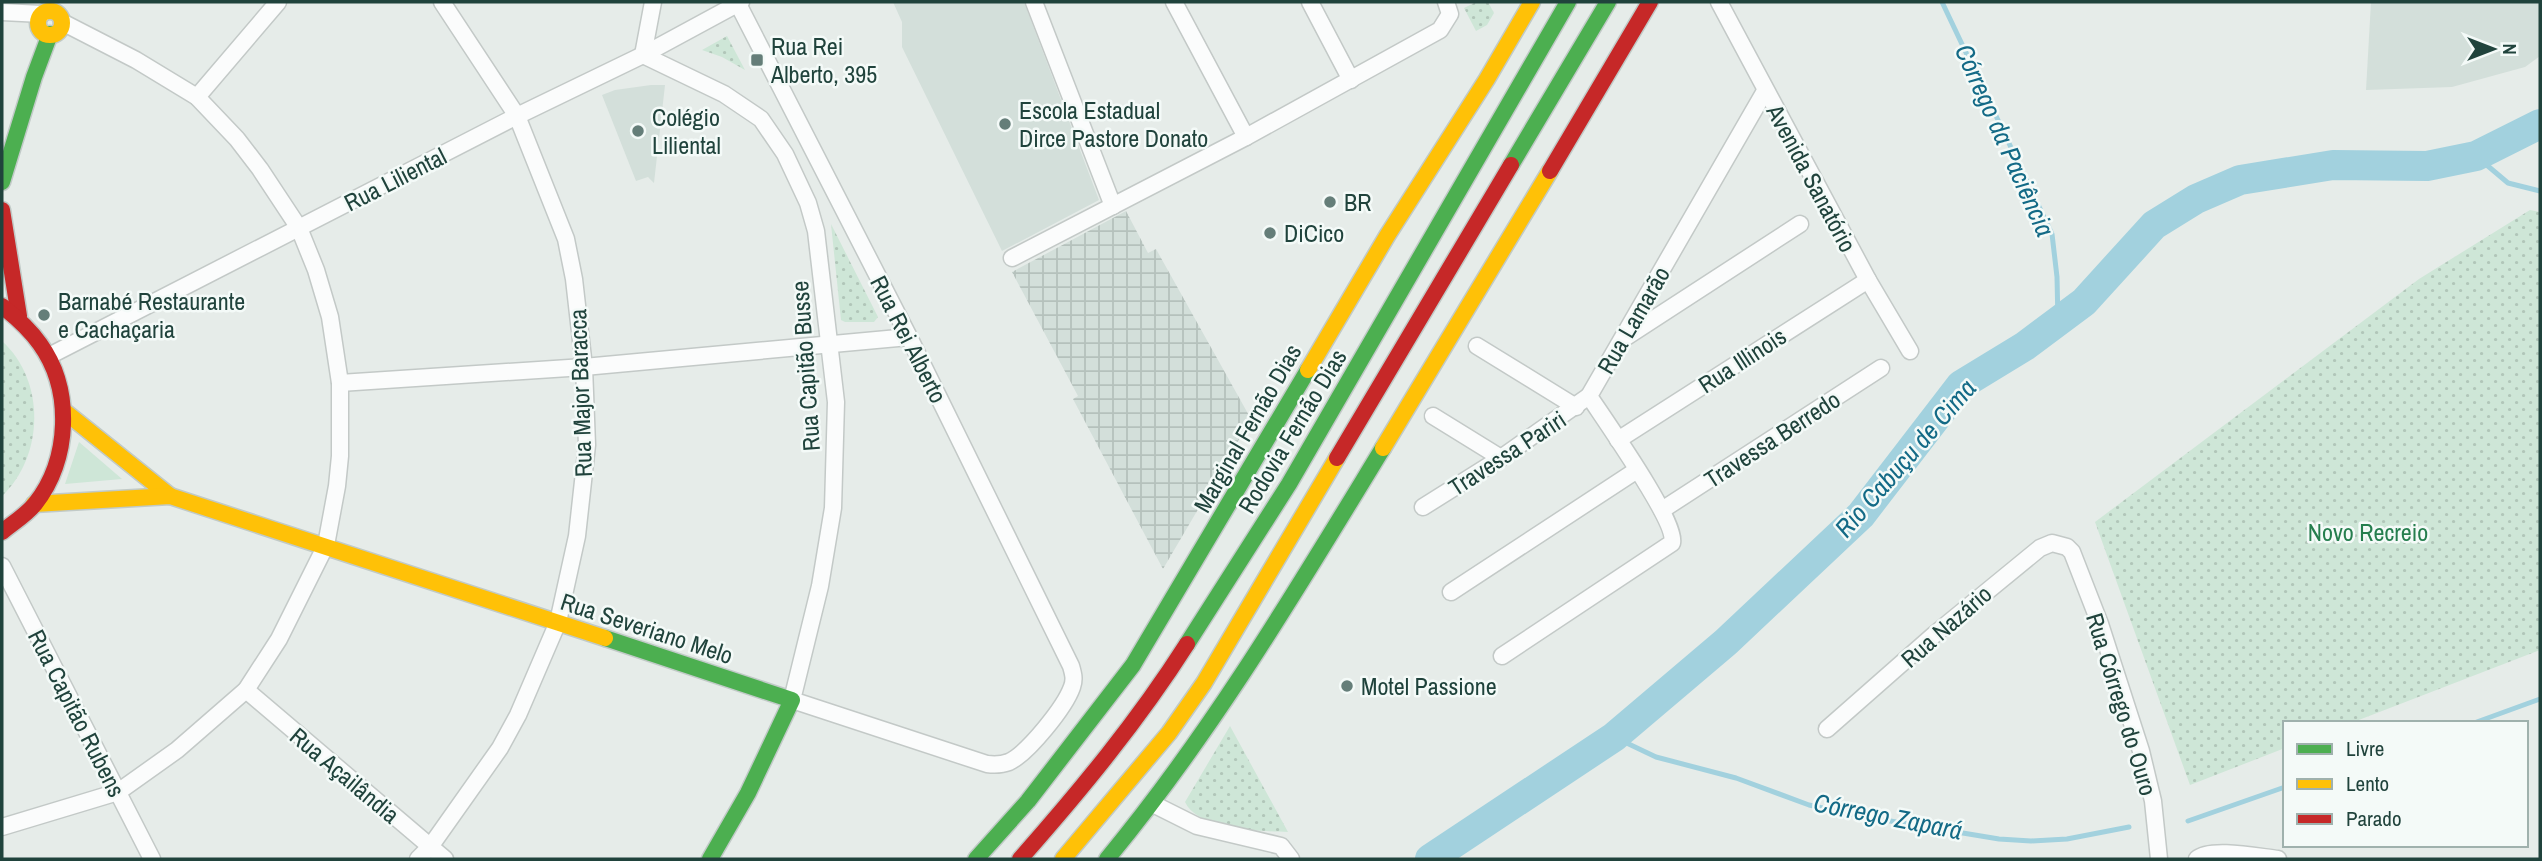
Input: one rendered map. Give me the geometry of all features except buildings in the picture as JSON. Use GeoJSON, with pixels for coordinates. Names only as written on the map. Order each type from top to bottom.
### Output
{"type":"FeatureCollection","features":[{"type":"Feature","properties":{"kind":"main road","name":"Marginal Fernão Dias"},"geometry":{"type":"LineString","coordinates":[[976,859],[1028,801],[1133,665],[1387,236],[1487,79],[1532,2]]}},
{"type":"Feature","properties":{"kind":"main road","name":"Rodovia Fernão Dias"},"geometry":{"type":"LineString","coordinates":[[1020,859],[1073,799],[1157,691],[1289,484],[1567,2]]}},
{"type":"Feature","properties":{"kind":"main road"},"geometry":{"type":"LineString","coordinates":[[1062,859],[1169,733],[1204,683],[1608,2]]}},
{"type":"Feature","properties":{"kind":"main road"},"geometry":{"type":"LineString","coordinates":[[1107,859],[1153,804],[1276,624],[1650,2]]}},
{"type":"Feature","properties":{"kind":"main road"},"geometry":{"type":"LineString","coordinates":[[2,182],[51,19]]}},
{"type":"Feature","properties":{"kind":"main road"},"geometry":{"type":"LineString","coordinates":[[2,210],[19,317]]}},
{"type":"Feature","properties":{"kind":"main road"},"geometry":{"type":"LineString","coordinates":[[2,306],[19,317],[34,333],[49,356],[64,411],[63,435],[48,483],[34,504],[2,532]]}},
{"type":"Feature","properties":{"kind":"main road"},"geometry":{"type":"LineString","coordinates":[[64,411],[170,496]]}},
{"type":"Feature","properties":{"kind":"main road"},"geometry":{"type":"LineString","coordinates":[[34,504],[170,496]]}},
{"type":"Feature","properties":{"kind":"main road","name":"Rua Severiano Melo"},"geometry":{"type":"LineString","coordinates":[[170,496],[792,700]]}},
{"type":"Feature","properties":{"kind":"main road","name":"Rua Capitão Busse"},"geometry":{"type":"LineString","coordinates":[[710,859],[748,793],[792,700]]}},
{"type":"Feature","properties":{"kind":"street"},"geometry":{"type":"LineString","coordinates":[[197,97],[278,2]]}},
{"type":"Feature","properties":{"kind":"street","name":"Rua Major Baracca"},"geometry":{"type":"LineString","coordinates":[[418,859],[500,748],[518,715],[558,622],[577,536],[587,445],[584,367],[574,279],[566,239],[517,116],[442,2]]}},
{"type":"Feature","properties":{"kind":"street"},"geometry":{"type":"LineString","coordinates":[[643,55],[653,2]]}},
{"type":"Feature","properties":{"kind":"street","name":"Rua Liliental"},"geometry":{"type":"LineString","coordinates":[[49,356],[517,116],[643,55],[739,2]]}},
{"type":"Feature","properties":{"kind":"street","name":"Rua Rei Alberto"},"geometry":{"type":"LineString","coordinates":[[739,2],[909,337],[1074,679]]}},
{"type":"Feature","properties":{"kind":"street"},"geometry":{"type":"LineString","coordinates":[[1034,2],[1113,206]]}},
{"type":"Feature","properties":{"kind":"street"},"geometry":{"type":"LineString","coordinates":[[1174,2],[1245,137]]}},
{"type":"Feature","properties":{"kind":"street"},"geometry":{"type":"LineString","coordinates":[[1310,2],[1351,80]]}},
{"type":"Feature","properties":{"kind":"street"},"geometry":{"type":"LineString","coordinates":[[1012,258],[1245,137],[1440,30],[1450,14],[1446,2]]}},
{"type":"Feature","properties":{"kind":"street","name":"Avenida Sanatório"},"geometry":{"type":"LineString","coordinates":[[1719,2],[1868,281],[1909,351]]}},
{"type":"Feature","properties":{"kind":"street"},"geometry":{"type":"LineString","coordinates":[[2,12],[51,19],[136,60],[197,97],[244,149],[299,228],[316,270],[330,317],[341,383],[337,486],[326,545],[279,639],[246,691],[177,750],[118,792],[2,827]]}},
{"type":"Feature","properties":{"kind":"street","name":"Rua Capitão Busse"},"geometry":{"type":"LineString","coordinates":[[643,55],[742,104],[761,119],[776,139],[808,203],[816,231],[836,402],[833,508],[820,586],[792,700]]}},
{"type":"Feature","properties":{"kind":"street","name":"Rua Lamarão"},"geometry":{"type":"LineString","coordinates":[[1502,656],[1670,547],[1673,541],[1673,534],[1662,510],[1589,396],[1765,91]]}},
{"type":"Feature","properties":{"kind":"street"},"geometry":{"type":"LineString","coordinates":[[1621,341],[1800,224]]}},
{"type":"Feature","properties":{"kind":"street","name":"Rua Illinois"},"geometry":{"type":"LineString","coordinates":[[1618,440],[1868,281]]}},
{"type":"Feature","properties":{"kind":"street"},"geometry":{"type":"LineString","coordinates":[[341,383],[584,367],[909,337]]}},
{"type":"Feature","properties":{"kind":"street"},"geometry":{"type":"LineString","coordinates":[[1477,346],[1576,407]]}},
{"type":"Feature","properties":{"kind":"street","name":"Travessa Berredo"},"geometry":{"type":"LineString","coordinates":[[1662,510],[1881,368]]}},
{"type":"Feature","properties":{"kind":"street","name":"Travessa Pariri"},"geometry":{"type":"LineString","coordinates":[[1423,507],[1501,458],[1589,396]]}},
{"type":"Feature","properties":{"kind":"street"},"geometry":{"type":"LineString","coordinates":[[1433,416],[1501,458]]}},
{"type":"Feature","properties":{"kind":"street"},"geometry":{"type":"LineString","coordinates":[[1451,592],[1637,470]]}},
{"type":"Feature","properties":{"kind":"street","name":"Rua Nazário"},"geometry":{"type":"LineString","coordinates":[[1826,730],[2040,548],[2052,543],[2060,544],[2072,552]]}},
{"type":"Feature","properties":{"kind":"street","name":"Rua Córrego do Ouro"},"geometry":{"type":"LineString","coordinates":[[2072,552],[2100,624],[2141,751],[2153,801],[2159,859]]}},
{"type":"Feature","properties":{"kind":"street","name":"Rua Capitão Rubens"},"geometry":{"type":"LineString","coordinates":[[2,566],[152,859]]}},
{"type":"Feature","properties":{"kind":"street","name":"Rua Severiano Melo"},"geometry":{"type":"LineString","coordinates":[[792,700],[987,764],[999,765],[1020,755],[1038,735],[1065,701],[1074,679]]}},
{"type":"Feature","properties":{"kind":"street","name":"Rua Açailândia"},"geometry":{"type":"LineString","coordinates":[[246,691],[445,859]]}},
{"type":"Feature","properties":{"kind":"street"},"geometry":{"type":"LineString","coordinates":[[1153,804],[1197,826],[1281,846],[1291,859]]}},
{"type":"Feature","properties":{"kind":"street"},"geometry":{"type":"LineString","coordinates":[[2197,859],[2203,854],[2214,853],[2278,859]]}},
{"type":"Feature","properties":{"kind":"shaded area","name":"Escola Estadual Dirce Pastore Donato"},"geometry":{"type":"Polygon","coordinates":[[[893,2],[1024,2],[1099,200],[1002,251],[902,47],[902,22],[893,2]]]}},
{"type":"Feature","properties":{"kind":"shaded area"},"geometry":{"type":"Polygon","coordinates":[[[2371,2],[2540,2],[2540,56],[2525,67],[2452,87],[2366,90],[2371,2]]]}},
{"type":"Feature","properties":{"kind":"shaded area","name":"Colégio Liliental"},"geometry":{"type":"Polygon","coordinates":[[[665,85],[654,183],[648,177],[636,181],[602,95],[615,90],[665,85]]]}},
{"type":"Feature","properties":{"kind":"shaded area"},"geometry":{"type":"Polygon","coordinates":[[[1126,211],[1148,253],[1156,249],[1251,419],[1163,569],[1073,399],[1078,396],[1012,272],[1126,211]]]}},
{"type":"Feature","properties":{"kind":"green space"},"geometry":{"type":"Polygon","coordinates":[[[1476,2],[1488,2],[1494,13],[1487,25],[1476,31],[1464,8],[1476,2]]]}},
{"type":"Feature","properties":{"kind":"green space"},"geometry":{"type":"Polygon","coordinates":[[[727,36],[745,70],[702,50],[727,36]]]}},
{"type":"Feature","properties":{"kind":"green space","name":"Novo Recreio"},"geometry":{"type":"Polygon","coordinates":[[[2530,210],[2540,212],[2540,650],[2356,721],[2283,721],[2283,749],[2190,785],[2095,522],[2419,279],[2530,210]]]}},
{"type":"Feature","properties":{"kind":"green space"},"geometry":{"type":"Polygon","coordinates":[[[831,224],[878,317],[874,322],[841,320],[831,224]]]}},
{"type":"Feature","properties":{"kind":"green space"},"geometry":{"type":"Polygon","coordinates":[[[2,341],[26,376],[34,419],[26,461],[2,496],[2,341]]]}},
{"type":"Feature","properties":{"kind":"green space"},"geometry":{"type":"Polygon","coordinates":[[[79,442],[122,479],[65,484],[79,442]]]}},
{"type":"Feature","properties":{"kind":"green space"},"geometry":{"type":"Polygon","coordinates":[[[1230,726],[1288,832],[1216,824],[1192,811],[1185,802],[1230,726]]]}},
{"type":"Feature","properties":{"kind":"waterway","name":"Córrego da Paciência"},"geometry":{"type":"LineString","coordinates":[[1942,2],[2052,234],[2058,323]]}},
{"type":"Feature","properties":{"kind":"waterway","name":"Rio Cabuçu de Cima"},"geometry":{"type":"LineString","coordinates":[[1430,859],[1614,737],[1726,642],[1861,515],[1961,385],[2025,346],[2084,302],[2154,225],[2196,199],[2240,180],[2333,165],[2427,166],[2476,156],[2540,124]]}},
{"type":"Feature","properties":{"kind":"waterway"},"geometry":{"type":"LineString","coordinates":[[2476,156],[2508,183],[2540,191]]}},
{"type":"Feature","properties":{"kind":"waterway","name":"Córrego Zapará"},"geometry":{"type":"LineString","coordinates":[[2480,721],[2540,699]]}},
{"type":"Feature","properties":{"kind":"waterway","name":"Córrego Zapará"},"geometry":{"type":"LineString","coordinates":[[1614,737],[1656,757],[1736,778],[1809,805],[1854,815],[1999,839],[2031,841],[2067,839],[2129,827]]}},
{"type":"Feature","properties":{"kind":"waterway","name":"Córrego Zapará"},"geometry":{"type":"LineString","coordinates":[[2188,821],[2283,788]]}},
{"type":"Feature","properties":{"kind":"traffic: fast"},"geometry":{"type":"LineString","coordinates":[[1187,644],[1289,484],[1568,2]]}},
{"type":"Feature","properties":{"kind":"traffic: fast"},"geometry":{"type":"LineString","coordinates":[[1511,165],[1608,2]]}},
{"type":"Feature","properties":{"kind":"traffic: fast"},"geometry":{"type":"LineString","coordinates":[[2,182],[50,34]]}},
{"type":"Feature","properties":{"kind":"traffic: fast"},"geometry":{"type":"LineString","coordinates":[[976,859],[1028,801],[1133,665],[1308,370]]}},
{"type":"Feature","properties":{"kind":"traffic: fast"},"geometry":{"type":"LineString","coordinates":[[1107,859],[1183,761],[1218,710],[1286,606],[1383,448]]}},
{"type":"Feature","properties":{"kind":"traffic: fast"},"geometry":{"type":"LineString","coordinates":[[605,638],[792,700],[748,793],[710,859]]}},
{"type":"Feature","properties":{"kind":"traffic: slow"},"geometry":{"type":"LineString","coordinates":[[1308,370],[1387,236],[1487,79],[1532,2]]}},
{"type":"Feature","properties":{"kind":"traffic: slow"},"geometry":{"type":"LineString","coordinates":[[50,11],[58,15],[62,23],[58,31],[50,35],[42,31],[38,23],[42,15],[50,11]]}},
{"type":"Feature","properties":{"kind":"traffic: slow"},"geometry":{"type":"LineString","coordinates":[[1383,448],[1550,171]]}},
{"type":"Feature","properties":{"kind":"traffic: slow"},"geometry":{"type":"LineString","coordinates":[[64,411],[170,496]]}},
{"type":"Feature","properties":{"kind":"traffic: slow"},"geometry":{"type":"LineString","coordinates":[[1063,859],[1169,733],[1204,683],[1337,458]]}},
{"type":"Feature","properties":{"kind":"traffic: slow"},"geometry":{"type":"LineString","coordinates":[[34,504],[170,496],[605,638]]}},
{"type":"Feature","properties":{"kind":"traffic: jam"},"geometry":{"type":"LineString","coordinates":[[1550,171],[1650,2]]}},
{"type":"Feature","properties":{"kind":"traffic: jam"},"geometry":{"type":"LineString","coordinates":[[1337,458],[1511,165]]}},
{"type":"Feature","properties":{"kind":"traffic: jam"},"geometry":{"type":"LineString","coordinates":[[2,210],[19,316]]}},
{"type":"Feature","properties":{"kind":"traffic: jam"},"geometry":{"type":"LineString","coordinates":[[2,306],[31,333],[51,362],[58,382],[63,425],[61,446],[47,486],[35,504],[2,532]]}},
{"type":"Feature","properties":{"kind":"traffic: jam"},"geometry":{"type":"LineString","coordinates":[[1020,859],[1108,755],[1187,644]]}},
{"type":"Feature","properties":{"kind":"place","name":"Rua Rei Alberto, 395"},"geometry":{"type":"Point","coordinates":[757,60]}},
{"type":"Feature","properties":{"kind":"place","name":"Escola Estadual Dirce Pastore Donato"},"geometry":{"type":"Point","coordinates":[1005,124]}},
{"type":"Feature","properties":{"kind":"place","name":"Colégio Liliental"},"geometry":{"type":"Point","coordinates":[638,131]}},
{"type":"Feature","properties":{"kind":"place","name":"BR"},"geometry":{"type":"Point","coordinates":[1330,202]}},
{"type":"Feature","properties":{"kind":"place","name":"DiCico"},"geometry":{"type":"Point","coordinates":[1270,233]}},
{"type":"Feature","properties":{"kind":"place","name":"Barnabé Restaurante e Cachaçaria"},"geometry":{"type":"Point","coordinates":[44,315]}},
{"type":"Feature","properties":{"kind":"place","name":"Motel Passione"},"geometry":{"type":"Point","coordinates":[1347,686]}}]}
